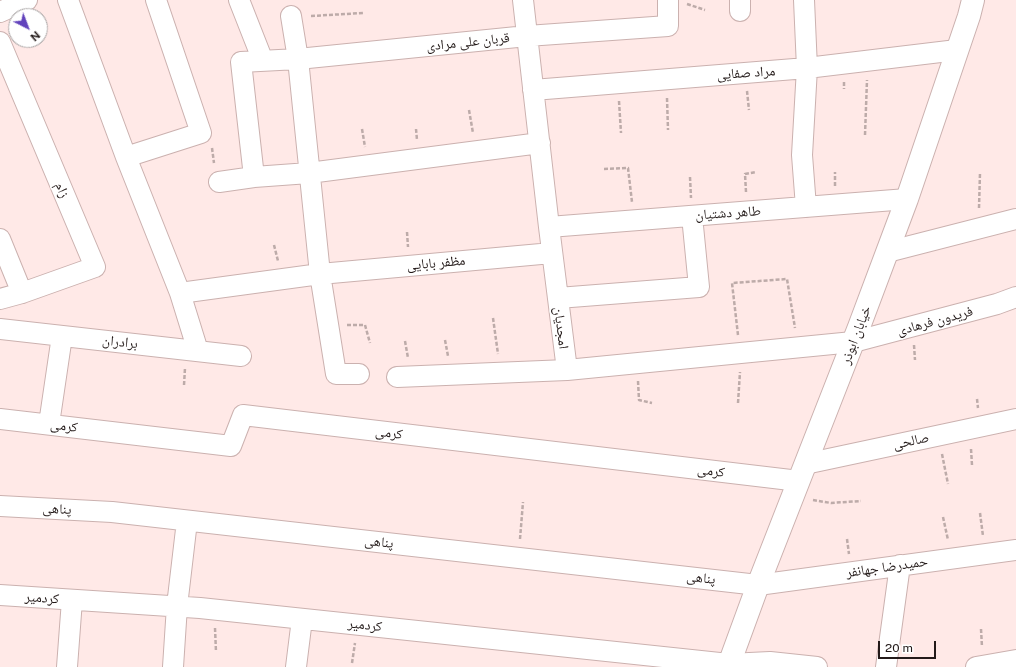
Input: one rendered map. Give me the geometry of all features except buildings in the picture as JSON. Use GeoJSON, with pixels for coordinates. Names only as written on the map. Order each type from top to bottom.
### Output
{"type":"FeatureCollection","features":[{"type":"Feature","properties":{"kind":"street"},"geometry":{"type":"LineString","coordinates":[[0,12],[27,0]]}},
{"type":"Feature","properties":{"kind":"street"},"geometry":{"type":"LineString","coordinates":[[68,0],[126,157],[180,293],[198,351]]}},
{"type":"Feature","properties":{"kind":"street"},"geometry":{"type":"LineString","coordinates":[[126,157],[201,133],[156,0]]}},
{"type":"Feature","properties":{"kind":"street"},"geometry":{"type":"LineString","coordinates":[[239,0],[263,61]]}},
{"type":"Feature","properties":{"kind":"street","name":"امجدیان"},"geometry":{"type":"LineString","coordinates":[[523,0],[567,370],[853,342]]}},
{"type":"Feature","properties":{"kind":"street"},"geometry":{"type":"LineString","coordinates":[[804,0],[808,68],[802,155],[806,207]]}},
{"type":"Feature","properties":{"kind":"street","name":"خیابان ابوذر"},"geometry":{"type":"LineString","coordinates":[[728,666],[907,199],[969,16],[973,0]]}},
{"type":"Feature","properties":{"kind":"street","name":"قربان علی مرادی"},"geometry":{"type":"LineString","coordinates":[[254,177],[241,62],[298,59],[527,36],[668,26],[675,1]]}},
{"type":"Feature","properties":{"kind":"street"},"geometry":{"type":"LineString","coordinates":[[291,16],[298,59],[320,274],[336,374],[359,374]]}},
{"type":"Feature","properties":{"kind":"street","name":"زام"},"geometry":{"type":"LineString","coordinates":[[0,42],[95,266],[22,293]]}},
{"type":"Feature","properties":{"kind":"street","name":"مراد صفایی"},"geometry":{"type":"LineString","coordinates":[[534,90],[808,68],[957,50]]}},
{"type":"Feature","properties":{"kind":"street"},"geometry":{"type":"LineString","coordinates":[[219,182],[254,177],[309,173],[540,143]]}},
{"type":"Feature","properties":{"kind":"street","name":"طاهر دشتیان"},"geometry":{"type":"LineString","coordinates":[[549,227],[907,199]]}},
{"type":"Feature","properties":{"kind":"street"},"geometry":{"type":"LineString","coordinates":[[558,298],[699,287],[692,216]]}},
{"type":"Feature","properties":{"kind":"street"},"geometry":{"type":"LineString","coordinates":[[887,252],[1016,219]]}},
{"type":"Feature","properties":{"kind":"street"},"geometry":{"type":"LineString","coordinates":[[0,239],[22,293],[0,299]]}},
{"type":"Feature","properties":{"kind":"street","name":"مظفر بابایی"},"geometry":{"type":"LineString","coordinates":[[180,293],[320,274],[552,253]]}},
{"type":"Feature","properties":{"kind":"street","name":"فریدون فرهادی"},"geometry":{"type":"LineString","coordinates":[[853,342],[997,304],[1016,297]]}},
{"type":"Feature","properties":{"kind":"street","name":"برادران"},"geometry":{"type":"LineString","coordinates":[[0,329],[241,356]]}},
{"type":"Feature","properties":{"kind":"street"},"geometry":{"type":"LineString","coordinates":[[49,424],[62,336]]}},
{"type":"Feature","properties":{"kind":"street"},"geometry":{"type":"LineString","coordinates":[[398,377],[567,370]]}},
{"type":"Feature","properties":{"kind":"street","name":"کرمی"},"geometry":{"type":"LineString","coordinates":[[0,419],[231,446],[243,415],[799,481]]}},
{"type":"Feature","properties":{"kind":"street","name":"صالحی"},"geometry":{"type":"LineString","coordinates":[[799,481],[938,436],[1016,419]]}},
{"type":"Feature","properties":{"kind":"street","name":"پناهی"},"geometry":{"type":"LineString","coordinates":[[0,506],[112,512],[758,585]]}},
{"type":"Feature","properties":{"kind":"street"},"geometry":{"type":"LineString","coordinates":[[173,667],[177,606],[187,521]]}},
{"type":"Feature","properties":{"kind":"street","name":"حمیدرضا جهانفر"},"geometry":{"type":"LineString","coordinates":[[758,585],[1016,550]]}},
{"type":"Feature","properties":{"kind":"street"},"geometry":{"type":"LineString","coordinates":[[886,667],[900,565]]}},
{"type":"Feature","properties":{"kind":"street","name":"کردمیر"},"geometry":{"type":"LineString","coordinates":[[0,595],[177,606],[302,618],[728,666],[770,662],[817,667]]}},
{"type":"Feature","properties":{"kind":"street"},"geometry":{"type":"LineString","coordinates":[[67,667],[72,600]]}},
{"type":"Feature","properties":{"kind":"street"},"geometry":{"type":"LineString","coordinates":[[296,667],[302,618]]}},
{"type":"Feature","properties":{"kind":"street"},"geometry":{"type":"LineString","coordinates":[[976,667],[1016,660]]}},
{"type":"Feature","properties":{"kind":"path"},"geometry":{"type":"LineString","coordinates":[[675,1],[705,10]]}},
{"type":"Feature","properties":{"kind":"path"},"geometry":{"type":"LineString","coordinates":[[291,16],[363,13]]}},
{"type":"Feature","properties":{"kind":"path"},"geometry":{"type":"LineString","coordinates":[[865,135],[868,61]]}},
{"type":"Feature","properties":{"kind":"path"},"geometry":{"type":"LineString","coordinates":[[666,79],[668,130]]}},
{"type":"Feature","properties":{"kind":"path"},"geometry":{"type":"LineString","coordinates":[[618,83],[621,133]]}},
{"type":"Feature","properties":{"kind":"path"},"geometry":{"type":"LineString","coordinates":[[604,168],[628,168],[635,220]]}},
{"type":"Feature","properties":{"kind":"path"},"geometry":{"type":"LineString","coordinates":[[748,212],[744,174],[756,172]]}},
{"type":"Feature","properties":{"kind":"path"},"geometry":{"type":"LineString","coordinates":[[979,229],[980,173]]}},
{"type":"Feature","properties":{"kind":"path"},"geometry":{"type":"LineString","coordinates":[[738,403],[740,353],[732,283],[787,278],[798,348]]}},
{"type":"Feature","properties":{"kind":"path"},"geometry":{"type":"LineString","coordinates":[[493,318],[500,373]]}},
{"type":"Feature","properties":{"kind":"path"},"geometry":{"type":"LineString","coordinates":[[328,324],[365,325],[370,343]]}},
{"type":"Feature","properties":{"kind":"path"},"geometry":{"type":"LineString","coordinates":[[638,363],[639,400],[652,403]]}},
{"type":"Feature","properties":{"kind":"path"},"geometry":{"type":"LineString","coordinates":[[938,436],[948,484]]}},
{"type":"Feature","properties":{"kind":"path"},"geometry":{"type":"LineString","coordinates":[[799,481],[832,503],[861,501]]}},
{"type":"Feature","properties":{"kind":"path"},"geometry":{"type":"LineString","coordinates":[[518,558],[523,502]]}}]}
